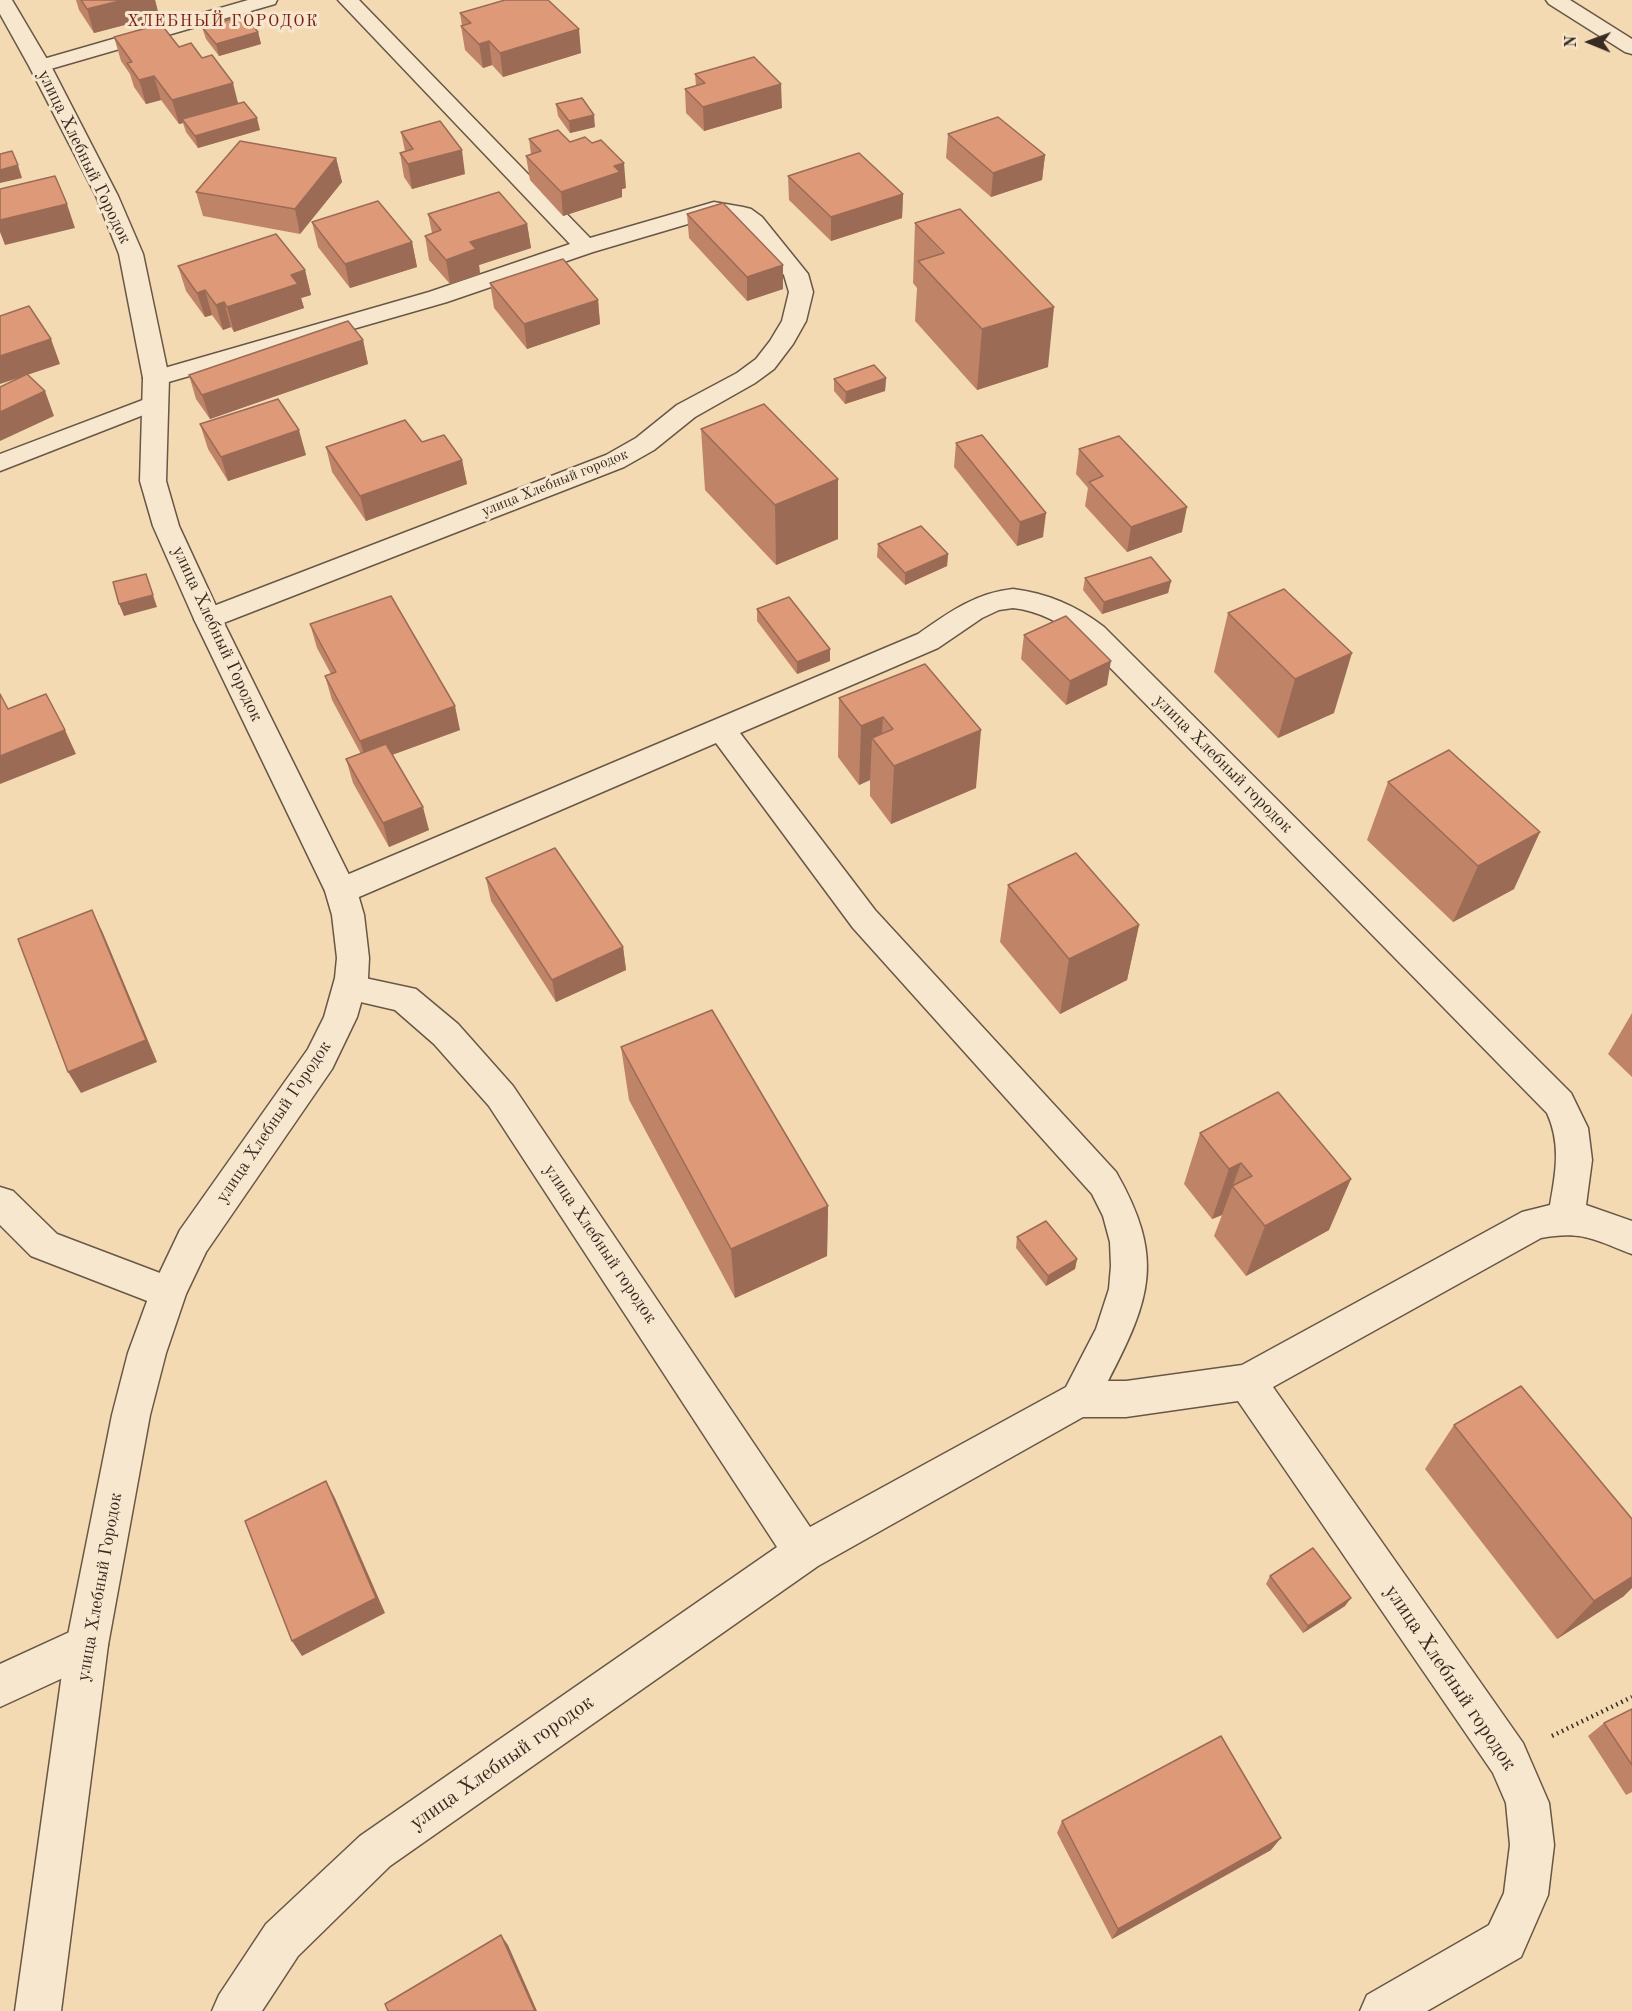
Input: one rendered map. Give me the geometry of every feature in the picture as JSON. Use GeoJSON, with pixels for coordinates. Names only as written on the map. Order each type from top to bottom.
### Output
{"type":"FeatureCollection","features":[{"type":"Feature","properties":{"kind":"street","name":"улица Хлебный Городок"},"geometry":{"type":"LineString","coordinates":[[2,0],[40,66],[107,196],[131,254],[156,390],[153,482],[166,526],[208,619],[341,891],[351,920],[354,950],[351,988],[338,1027],[320,1059],[193,1241],[168,1293],[147,1353],[131,1416],[87,1646],[38,2011]]}},
{"type":"Feature","properties":{"kind":"street"},"geometry":{"type":"LineString","coordinates":[[348,0],[585,247]]}},
{"type":"Feature","properties":{"kind":"street"},"geometry":{"type":"LineString","coordinates":[[1556,0],[1632,48]]}},
{"type":"Feature","properties":{"kind":"street","name":"улица Хлебный городок"},"geometry":{"type":"LineString","coordinates":[[156,390],[585,247],[714,209],[743,214],[754,222],[796,274],[801,292],[794,321],[781,344],[765,364],[746,378],[686,411],[645,444],[615,462],[208,619]]}},
{"type":"Feature","properties":{"kind":"street","name":"улица Хлебный городок"},"geometry":{"type":"LineString","coordinates":[[341,891],[928,641],[973,610],[1002,600],[1031,602],[1057,609],[1094,634],[1559,1103],[1571,1128],[1575,1161],[1566,1217]]}},
{"type":"Feature","properties":{"kind":"street"},"geometry":{"type":"LineString","coordinates":[[721,729],[864,919],[1104,1183],[1121,1216],[1130,1251],[1130,1283],[1123,1309],[1079,1400]]}},
{"type":"Feature","properties":{"kind":"street","name":"улица Хлебный городок"},"geometry":{"type":"LineString","coordinates":[[351,988],[404,998],[446,1034],[501,1096],[804,1552]]}},
{"type":"Feature","properties":{"kind":"street"},"geometry":{"type":"LineString","coordinates":[[0,1203],[44,1245],[168,1293]]}},
{"type":"Feature","properties":{"kind":"street","name":"улица Хлебный городок"},"geometry":{"type":"LineString","coordinates":[[235,2011],[282,1940],[375,1851],[804,1552],[1079,1400],[1126,1399],[1247,1382],[1535,1223],[1566,1217],[1595,1221],[1632,1238]]}},
{"type":"Feature","properties":{"kind":"street","name":"улица Хлебный городок"},"geometry":{"type":"LineString","coordinates":[[1247,1382],[1508,1758],[1527,1803],[1532,1845],[1526,1895],[1505,1941],[1383,2011]]}},
{"type":"Feature","properties":{"kind":"street","name":"улица Хлебный городок"},"geometry":{"type":"LineString","coordinates":[[0,1686],[87,1646]]}},
{"type":"Feature","properties":{"kind":"lane"},"geometry":{"type":"LineString","coordinates":[[40,66],[268,0]]}},
{"type":"Feature","properties":{"kind":"lane"},"geometry":{"type":"LineString","coordinates":[[0,464],[156,390]]}},
{"type":"Feature","properties":{"kind":"path"},"geometry":{"type":"LineString","coordinates":[[1508,1758],[1632,1697]]}},
{"type":"Feature","properties":{"kind":"building"},"geometry":{"type":"Polygon","coordinates":[[[81,0],[123,0],[87,9],[81,0]]]}},
{"type":"Feature","properties":{"kind":"building"},"geometry":{"type":"Polygon","coordinates":[[[505,0],[548,0],[579,29],[500,53],[489,41],[479,44],[461,26],[471,23],[460,13],[505,0]]]}},
{"type":"Feature","properties":{"kind":"building"},"geometry":{"type":"Polygon","coordinates":[[[244,16],[258,32],[216,44],[202,27],[244,16]]]}},
{"type":"Feature","properties":{"kind":"building"},"geometry":{"type":"Polygon","coordinates":[[[161,24],[179,47],[191,43],[202,58],[212,55],[233,83],[172,100],[154,76],[139,80],[127,63],[132,62],[114,37],[161,24]]]}},
{"type":"Feature","properties":{"kind":"building"},"geometry":{"type":"Polygon","coordinates":[[[754,57],[781,84],[703,107],[685,89],[705,83],[695,74],[754,57]]]}},
{"type":"Feature","properties":{"kind":"building"},"geometry":{"type":"Polygon","coordinates":[[[582,98],[594,115],[569,121],[556,104],[582,98]]]}},
{"type":"Feature","properties":{"kind":"building"},"geometry":{"type":"Polygon","coordinates":[[[244,102],[257,118],[195,136],[182,119],[244,102]]]}},
{"type":"Feature","properties":{"kind":"building"},"geometry":{"type":"Polygon","coordinates":[[[998,117],[1045,155],[993,173],[948,134],[998,117]]]}},
{"type":"Feature","properties":{"kind":"building"},"geometry":{"type":"Polygon","coordinates":[[[440,121],[462,150],[408,164],[400,153],[413,149],[401,132],[440,121]]]}},
{"type":"Feature","properties":{"kind":"building"},"geometry":{"type":"Polygon","coordinates":[[[558,130],[570,142],[585,137],[592,143],[601,140],[624,163],[614,166],[620,172],[561,192],[526,156],[541,151],[529,139],[558,130]]]}},
{"type":"Feature","properties":{"kind":"building"},"geometry":{"type":"Polygon","coordinates":[[[240,141],[336,158],[295,209],[196,192],[240,141]]]}},
{"type":"Feature","properties":{"kind":"building"},"geometry":{"type":"Polygon","coordinates":[[[12,151],[18,165],[0,170],[0,154],[12,151]]]}},
{"type":"Feature","properties":{"kind":"building"},"geometry":{"type":"Polygon","coordinates":[[[859,153],[903,194],[831,217],[788,176],[859,153]]]}},
{"type":"Feature","properties":{"kind":"building"},"geometry":{"type":"Polygon","coordinates":[[[55,176],[67,204],[0,220],[0,189],[55,176]]]}},
{"type":"Feature","properties":{"kind":"building"},"geometry":{"type":"Polygon","coordinates":[[[499,192],[527,224],[470,242],[476,249],[446,260],[425,236],[441,230],[428,214],[499,192]]]}},
{"type":"Feature","properties":{"kind":"building"},"geometry":{"type":"Polygon","coordinates":[[[378,201],[412,242],[345,264],[312,222],[378,201]]]}},
{"type":"Feature","properties":{"kind":"building"},"geometry":{"type":"Polygon","coordinates":[[[723,203],[783,265],[747,277],[687,214],[723,203]]]}},
{"type":"Feature","properties":{"kind":"building"},"geometry":{"type":"Polygon","coordinates":[[[960,209],[1054,307],[982,329],[918,261],[944,253],[915,223],[960,209]]]}},
{"type":"Feature","properties":{"kind":"building"},"geometry":{"type":"Polygon","coordinates":[[[276,234],[305,270],[291,275],[298,284],[227,307],[224,302],[216,305],[205,290],[197,293],[178,266],[276,234]]]}},
{"type":"Feature","properties":{"kind":"building"},"geometry":{"type":"Polygon","coordinates":[[[563,259],[598,300],[524,324],[490,283],[563,259]]]}},
{"type":"Feature","properties":{"kind":"building"},"geometry":{"type":"Polygon","coordinates":[[[29,306],[51,339],[0,356],[0,316],[29,306]]]}},
{"type":"Feature","properties":{"kind":"building"},"geometry":{"type":"Polygon","coordinates":[[[348,321],[363,340],[202,395],[189,375],[348,321]]]}},
{"type":"Feature","properties":{"kind":"building"},"geometry":{"type":"Polygon","coordinates":[[[874,365],[886,378],[846,392],[834,379],[874,365]]]}},
{"type":"Feature","properties":{"kind":"building"},"geometry":{"type":"Polygon","coordinates":[[[27,374],[45,391],[0,412],[0,387],[27,374]]]}},
{"type":"Feature","properties":{"kind":"building"},"geometry":{"type":"Polygon","coordinates":[[[278,399],[299,430],[221,457],[200,424],[278,399]]]}},
{"type":"Feature","properties":{"kind":"building"},"geometry":{"type":"Polygon","coordinates":[[[764,404],[838,479],[775,505],[701,429],[764,404]]]}},
{"type":"Feature","properties":{"kind":"building"},"geometry":{"type":"Polygon","coordinates":[[[405,420],[422,442],[444,435],[462,460],[360,496],[326,447],[405,420]]]}},
{"type":"Feature","properties":{"kind":"building"},"geometry":{"type":"Polygon","coordinates":[[[982,435],[1046,513],[1020,522],[956,443],[982,435]]]}},
{"type":"Feature","properties":{"kind":"building"},"geometry":{"type":"Polygon","coordinates":[[[1119,436],[1187,507],[1131,527],[1089,482],[1103,476],[1079,449],[1119,436]]]}},
{"type":"Feature","properties":{"kind":"building"},"geometry":{"type":"Polygon","coordinates":[[[921,526],[948,554],[905,573],[878,544],[921,526]]]}},
{"type":"Feature","properties":{"kind":"building"},"geometry":{"type":"Polygon","coordinates":[[[1151,557],[1171,581],[1104,602],[1085,578],[1151,557]]]}},
{"type":"Feature","properties":{"kind":"building"},"geometry":{"type":"Polygon","coordinates":[[[146,574],[153,595],[119,604],[113,582],[146,574]]]}},
{"type":"Feature","properties":{"kind":"building"},"geometry":{"type":"Polygon","coordinates":[[[1284,589],[1352,653],[1295,679],[1228,613],[1284,589]]]}},
{"type":"Feature","properties":{"kind":"building"},"geometry":{"type":"Polygon","coordinates":[[[391,596],[455,706],[360,741],[325,676],[336,672],[310,624],[391,596]]]}},
{"type":"Feature","properties":{"kind":"building"},"geometry":{"type":"Polygon","coordinates":[[[789,597],[830,649],[797,662],[757,609],[789,597]]]}},
{"type":"Feature","properties":{"kind":"building"},"geometry":{"type":"Polygon","coordinates":[[[1066,616],[1111,661],[1070,681],[1024,635],[1066,616]]]}},
{"type":"Feature","properties":{"kind":"building"},"geometry":{"type":"Polygon","coordinates":[[[925,664],[981,730],[894,766],[872,738],[893,729],[883,717],[861,726],[839,698],[925,664]]]}},
{"type":"Feature","properties":{"kind":"building"},"geometry":{"type":"Polygon","coordinates":[[[0,694],[8,709],[46,694],[65,730],[0,756],[0,694]]]}},
{"type":"Feature","properties":{"kind":"building"},"geometry":{"type":"Polygon","coordinates":[[[386,744],[423,807],[383,823],[346,759],[386,744]]]}},
{"type":"Feature","properties":{"kind":"building"},"geometry":{"type":"Polygon","coordinates":[[[1449,750],[1540,832],[1478,866],[1388,782],[1449,750]]]}},
{"type":"Feature","properties":{"kind":"building"},"geometry":{"type":"Polygon","coordinates":[[[555,848],[623,947],[552,980],[486,878],[555,848]]]}},
{"type":"Feature","properties":{"kind":"building"},"geometry":{"type":"Polygon","coordinates":[[[1076,853],[1139,925],[1069,959],[1008,885],[1076,853]]]}},
{"type":"Feature","properties":{"kind":"building"},"geometry":{"type":"Polygon","coordinates":[[[92,910],[146,1040],[68,1072],[18,939],[92,910]]]}},
{"type":"Feature","properties":{"kind":"building"},"geometry":{"type":"Polygon","coordinates":[[[712,1010],[828,1206],[731,1249],[621,1047],[712,1010]]]}},
{"type":"Feature","properties":{"kind":"building"},"geometry":{"type":"Polygon","coordinates":[[[1278,1092],[1351,1179],[1265,1226],[1232,1186],[1252,1176],[1241,1163],[1229,1169],[1200,1133],[1278,1092]]]}},
{"type":"Feature","properties":{"kind":"building"},"geometry":{"type":"Polygon","coordinates":[[[1046,1221],[1077,1259],[1048,1276],[1017,1237],[1046,1221]]]}},
{"type":"Feature","properties":{"kind":"building"},"geometry":{"type":"Polygon","coordinates":[[[1521,1386],[1632,1519],[1632,1577],[1594,1601],[1454,1425],[1521,1386]]]}},
{"type":"Feature","properties":{"kind":"building"},"geometry":{"type":"Polygon","coordinates":[[[326,1481],[376,1598],[292,1641],[245,1521],[326,1481]]]}},
{"type":"Feature","properties":{"kind":"building"},"geometry":{"type":"Polygon","coordinates":[[[1313,1548],[1351,1598],[1308,1626],[1270,1576],[1313,1548]]]}},
{"type":"Feature","properties":{"kind":"building"},"geometry":{"type":"Polygon","coordinates":[[[1632,1709],[1632,1765],[1604,1723],[1632,1709]]]}},
{"type":"Feature","properties":{"kind":"building"},"geometry":{"type":"Polygon","coordinates":[[[1221,1736],[1281,1838],[1118,1929],[1062,1821],[1221,1736]]]}},
{"type":"Feature","properties":{"kind":"building"},"geometry":{"type":"Polygon","coordinates":[[[501,1935],[535,2011],[388,2011],[385,2004],[501,1935]]]}},
{"type":"Feature","properties":{"kind":"district","name":"ХЛЕБНЫЙ ГОРОДОК"},"geometry":{"type":"Point","coordinates":[223,22]}}]}
